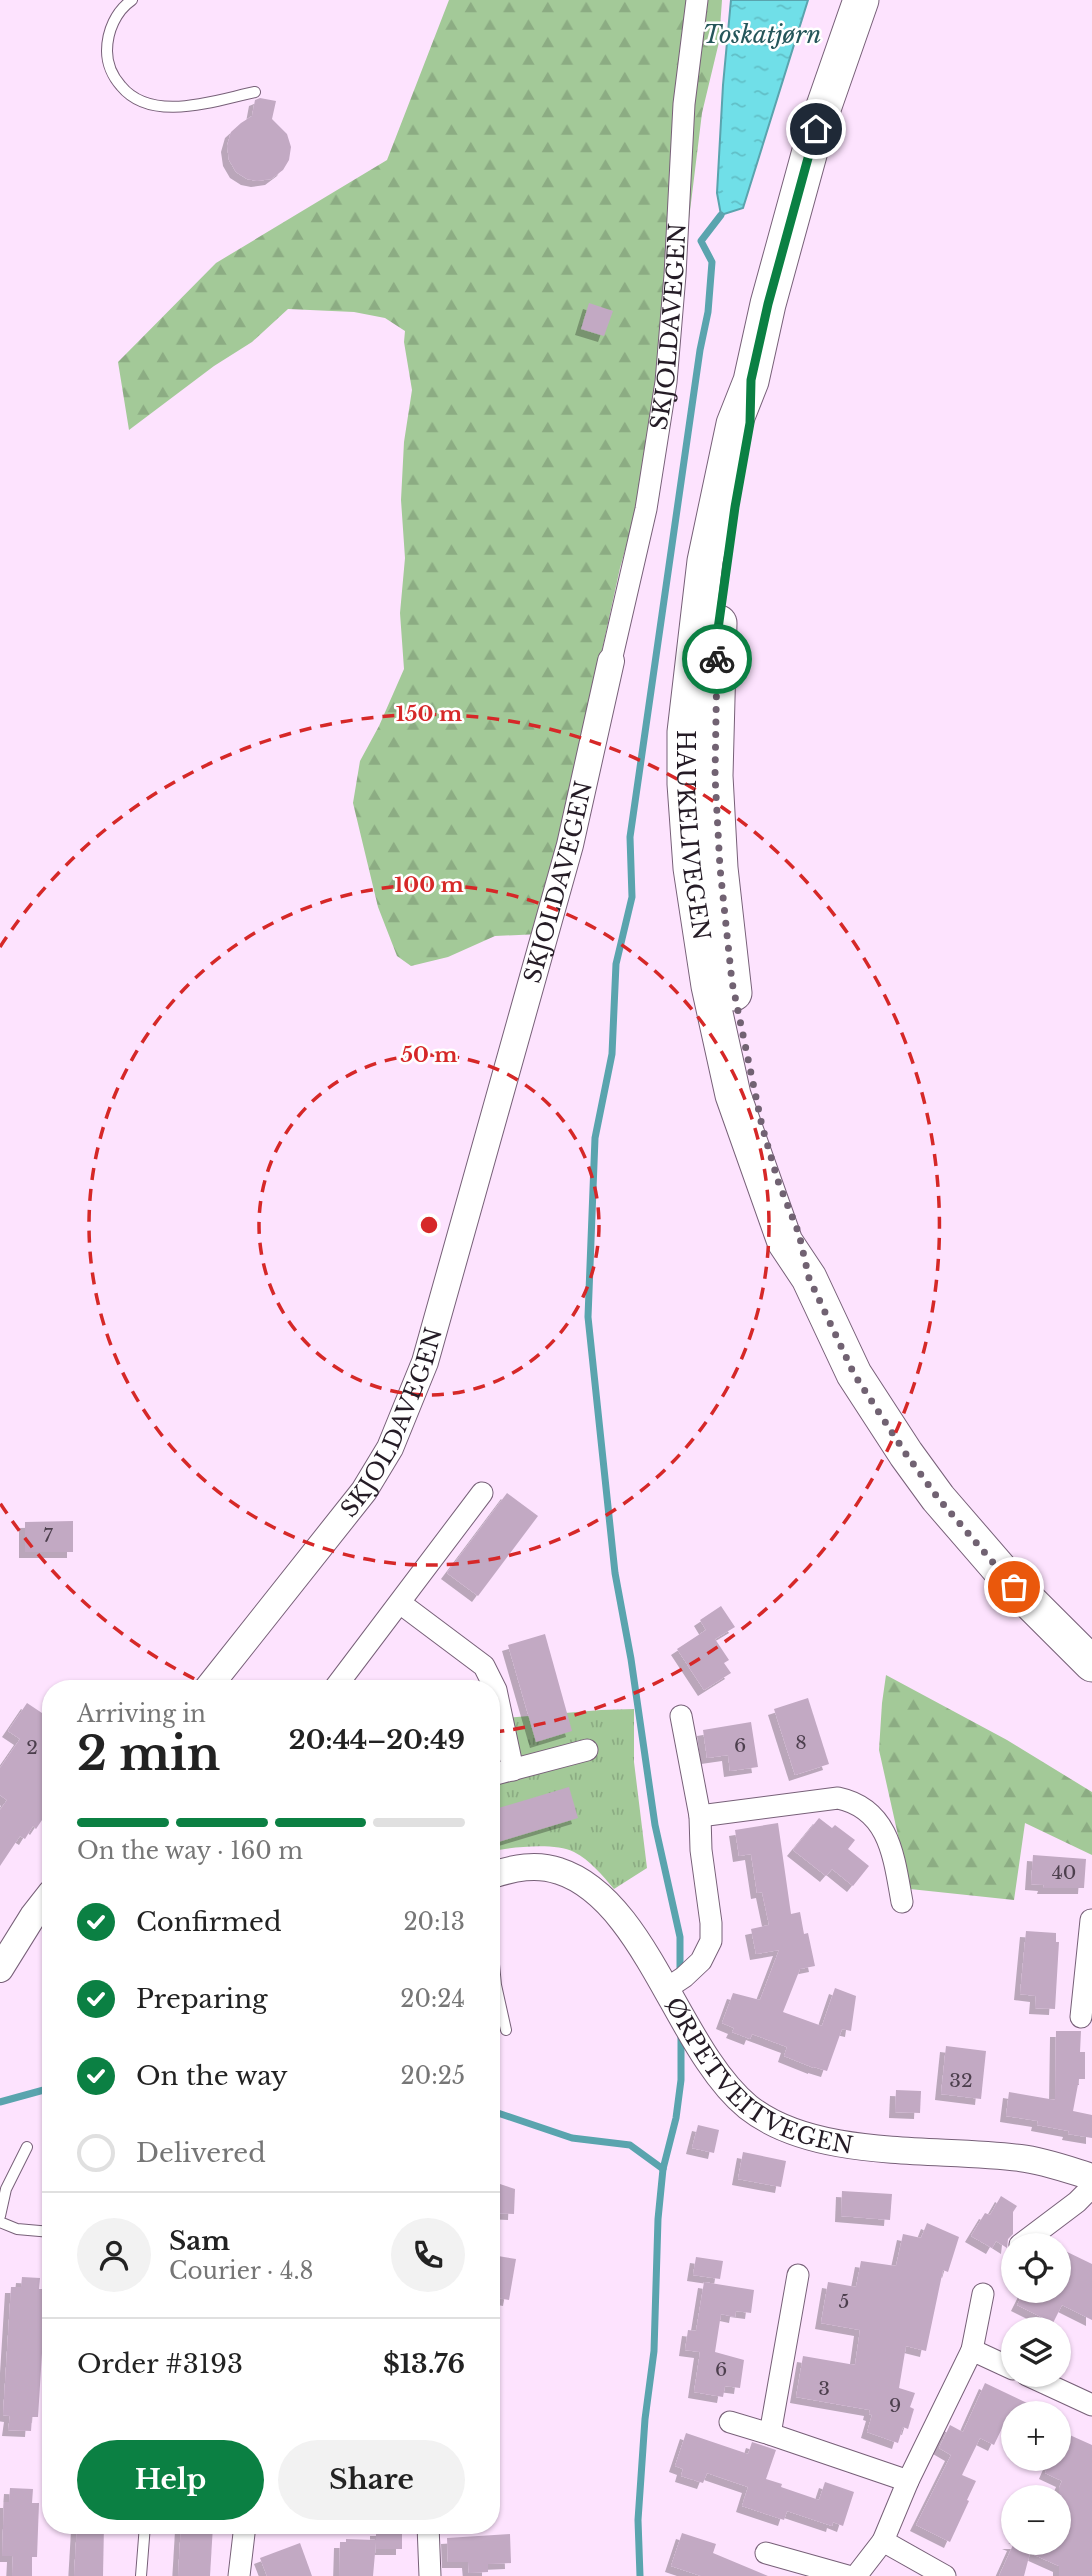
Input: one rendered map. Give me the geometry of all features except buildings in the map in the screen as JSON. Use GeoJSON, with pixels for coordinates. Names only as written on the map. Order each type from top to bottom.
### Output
{"type":"FeatureCollection","features":[{"type":"Feature","properties":{"kind":"highway","name":"HAUKELIVEGEN"},"geometry":{"type":"LineString","coordinates":[[861,0],[816,129],[768,304],[751,380],[750,423],[738,486],[718,629],[715,776],[720,868],[732,982],[753,1091],[770,1156],[799,1234],[809,1278],[854,1374],[938,1498],[1014,1587],[1092,1664]]}},
{"type":"Feature","properties":{"kind":"street","name":"SKJOLDAVEGEN"},"geometry":{"type":"LineString","coordinates":[[214,1680],[364,1491],[390,1448],[425,1362],[570,845],[646,509],[666,382],[676,275],[684,104],[697,0]]}},
{"type":"Feature","properties":{"kind":"street"},"geometry":{"type":"LineString","coordinates":[[341,1680],[482,1493]]}},
{"type":"Feature","properties":{"kind":"street"},"geometry":{"type":"LineString","coordinates":[[400,1603],[484,1666],[491,1680]]}},
{"type":"Feature","properties":{"kind":"street"},"geometry":{"type":"LineString","coordinates":[[500,1709],[513,1770]]}},
{"type":"Feature","properties":{"kind":"street"},"geometry":{"type":"LineString","coordinates":[[666,1989],[701,1961],[711,1941],[700,1816],[681,1716]]}},
{"type":"Feature","properties":{"kind":"street"},"geometry":{"type":"LineString","coordinates":[[500,1774],[587,1750]]}},
{"type":"Feature","properties":{"kind":"street"},"geometry":{"type":"LineString","coordinates":[[700,1816],[838,1798],[849,1800],[876,1817],[893,1850],[902,1902]]}},
{"type":"Feature","properties":{"kind":"street","name":"ØRPETVEITVEGEN"},"geometry":{"type":"LineString","coordinates":[[500,1873],[522,1867],[540,1867],[558,1870],[590,1886],[618,1915],[666,1989],[701,2051],[723,2081],[748,2107],[772,2122],[800,2135],[835,2143],[1022,2158],[1092,2177]]}},
{"type":"Feature","properties":{"kind":"street"},"geometry":{"type":"LineString","coordinates":[[0,1969],[42,1905]]}},
{"type":"Feature","properties":{"kind":"street"},"geometry":{"type":"LineString","coordinates":[[1081,2017],[1090,1966],[1091,1920]]}},
{"type":"Feature","properties":{"kind":"street"},"geometry":{"type":"LineString","coordinates":[[1037,2233],[1071,2208],[1092,2187]]}},
{"type":"Feature","properties":{"kind":"street"},"geometry":{"type":"LineString","coordinates":[[770,2434],[798,2275]]}},
{"type":"Feature","properties":{"kind":"street"},"geometry":{"type":"LineString","coordinates":[[856,2576],[883,2541],[908,2481],[972,2350],[983,2294]]}},
{"type":"Feature","properties":{"kind":"street"},"geometry":{"type":"LineString","coordinates":[[972,2350],[1001,2363]]}},
{"type":"Feature","properties":{"kind":"street"},"geometry":{"type":"LineString","coordinates":[[1053,2387],[1092,2405]]}},
{"type":"Feature","properties":{"kind":"street"},"geometry":{"type":"LineString","coordinates":[[730,2422],[908,2481]]}},
{"type":"Feature","properties":{"kind":"street"},"geometry":{"type":"LineString","coordinates":[[239,2576],[244,2534]]}},
{"type":"Feature","properties":{"kind":"street"},"geometry":{"type":"LineString","coordinates":[[428,2534],[429,2576]]}},
{"type":"Feature","properties":{"kind":"street"},"geometry":{"type":"LineString","coordinates":[[883,2541],[945,2576]]}},
{"type":"Feature","properties":{"kind":"street"},"geometry":{"type":"LineString","coordinates":[[766,2553],[848,2576]]}},
{"type":"Feature","properties":{"kind":"lane"},"geometry":{"type":"LineString","coordinates":[[132,0],[122,7],[116,16],[107,51],[109,65],[116,80],[130,95],[157,106],[178,107],[255,92]]}},
{"type":"Feature","properties":{"kind":"lane"},"geometry":{"type":"LineString","coordinates":[[500,2003],[506,2030]]}},
{"type":"Feature","properties":{"kind":"lane"},"geometry":{"type":"LineString","coordinates":[[0,2216],[6,2189],[27,2147]]}},
{"type":"Feature","properties":{"kind":"lane"},"geometry":{"type":"LineString","coordinates":[[0,2222],[17,2229],[42,2231]]}},
{"type":"Feature","properties":{"kind":"lane"},"geometry":{"type":"LineString","coordinates":[[141,2576],[144,2534]]}},
{"type":"Feature","properties":{"kind":"green space"},"geometry":{"type":"Polygon","coordinates":[[[449,0],[722,0],[719,42],[702,113],[683,268],[639,501],[620,568],[540,934],[495,936],[448,957],[411,966],[397,956],[378,907],[353,803],[360,761],[404,669],[400,613],[405,558],[401,500],[404,442],[412,390],[404,342],[405,331],[385,318],[354,312],[288,309],[252,342],[214,366],[129,430],[118,362],[216,263],[387,160],[449,0]]]}},
{"type":"Feature","properties":{"kind":"green space"},"geometry":{"type":"Polygon","coordinates":[[[886,1675],[1007,1740],[1092,1792],[1092,1855],[1025,1823],[1014,1900],[910,1889],[879,1750],[886,1675]]]}},
{"type":"Feature","properties":{"kind":"green space"},"geometry":{"type":"Polygon","coordinates":[[[634,1709],[634,1762],[647,1868],[614,1889],[586,1860],[566,1849],[533,1846],[500,1850],[500,1718],[634,1709]]]}},
{"type":"Feature","properties":{"kind":"water","name":"Toskatjørn"},"geometry":{"type":"Polygon","coordinates":[[[731,0],[808,0],[743,208],[721,215],[717,193],[731,0]]]}},
{"type":"Feature","properties":{"kind":"waterway"},"geometry":{"type":"LineString","coordinates":[[680,1976],[680,1937],[655,1825],[631,1659],[615,1573],[588,1317],[595,1138],[612,1054],[616,964],[632,897],[630,837],[700,350],[708,312],[712,262],[701,241],[721,215]]}},
{"type":"Feature","properties":{"kind":"waterway"},"geometry":{"type":"LineString","coordinates":[[640,2576],[638,2520],[645,2419],[654,2351],[658,2219],[663,2169],[676,2118],[681,2080],[681,2033]]}},
{"type":"Feature","properties":{"kind":"waterway"},"geometry":{"type":"LineString","coordinates":[[0,2102],[42,2090]]}},
{"type":"Feature","properties":{"kind":"waterway"},"geometry":{"type":"LineString","coordinates":[[500,2114],[572,2138],[630,2145],[663,2169]]}},
{"type":"Feature","properties":{"kind":"way so far"},"geometry":{"type":"LineString","coordinates":[[717,659],[715,776],[720,868],[732,982],[741,1037],[766,1144],[799,1234],[809,1278],[854,1374],[938,1498],[1014,1587]]}},
{"type":"Feature","properties":{"kind":"route"},"geometry":{"type":"LineString","coordinates":[[717,659],[718,629],[735,507],[750,423],[751,380],[768,304],[816,129]]}}]}
